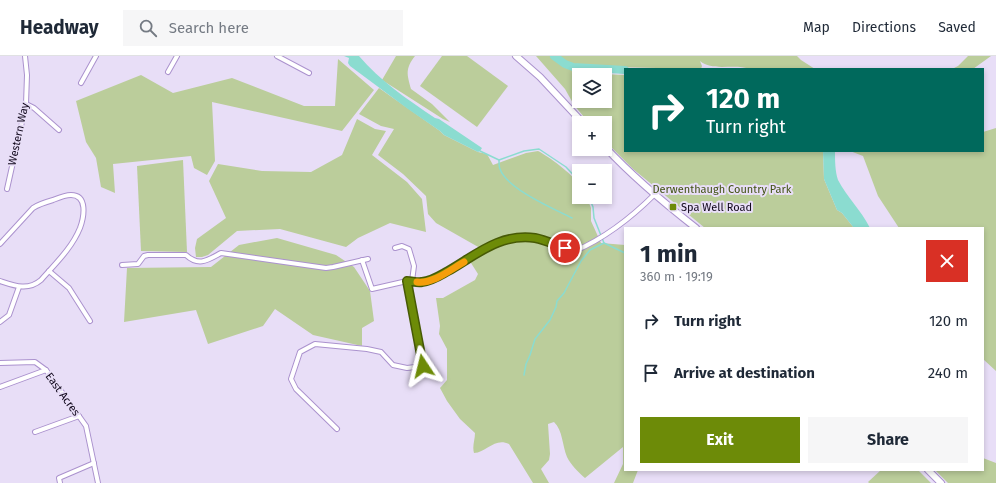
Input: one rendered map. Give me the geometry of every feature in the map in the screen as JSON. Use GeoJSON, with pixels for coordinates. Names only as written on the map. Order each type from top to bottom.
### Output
{"type":"FeatureCollection","features":[{"type":"Feature","properties":{"kind":"main road"},"geometry":{"type":"LineString","coordinates":[[516,56],[540,77],[576,116]]}},
{"type":"Feature","properties":{"kind":"main road"},"geometry":{"type":"LineString","coordinates":[[612,154],[655,194],[695,227]]}},
{"type":"Feature","properties":{"kind":"main road"},"geometry":{"type":"LineString","coordinates":[[929,471],[941,483]]}},
{"type":"Feature","properties":{"kind":"street","name":"Western Way"},"geometry":{"type":"LineString","coordinates":[[7,188],[26,104],[27,75],[25,56]]}},
{"type":"Feature","properties":{"kind":"street"},"geometry":{"type":"LineString","coordinates":[[81,83],[96,56]]}},
{"type":"Feature","properties":{"kind":"street"},"geometry":{"type":"LineString","coordinates":[[168,72],[177,56]]}},
{"type":"Feature","properties":{"kind":"street"},"geometry":{"type":"LineString","coordinates":[[277,56],[309,73]]}},
{"type":"Feature","properties":{"kind":"street"},"geometry":{"type":"LineString","coordinates":[[26,104],[34,108],[59,130]]}},
{"type":"Feature","properties":{"kind":"street"},"geometry":{"type":"LineString","coordinates":[[362,260],[372,288],[407,281],[421,282],[435,279],[484,248],[500,241],[517,238],[535,238],[575,251],[608,232],[642,207],[655,194]]}},
{"type":"Feature","properties":{"kind":"street"},"geometry":{"type":"LineString","coordinates":[[0,244],[33,208],[39,204],[69,195],[78,197],[82,203],[83,217],[80,228],[67,250],[37,284],[19,287],[0,281]]}},
{"type":"Feature","properties":{"kind":"street"},"geometry":{"type":"LineString","coordinates":[[396,248],[402,246],[409,249],[414,266],[412,281]]}},
{"type":"Feature","properties":{"kind":"street"},"geometry":{"type":"LineString","coordinates":[[122,265],[138,264],[144,256],[148,254],[186,255],[191,260],[200,262],[207,261],[221,253],[326,268],[368,259]]}},
{"type":"Feature","properties":{"kind":"street"},"geometry":{"type":"LineString","coordinates":[[48,271],[69,288],[90,321]]}},
{"type":"Feature","properties":{"kind":"street"},"geometry":{"type":"LineString","coordinates":[[337,429],[296,389],[291,379],[300,352],[315,344],[367,349],[381,352],[393,365],[407,368],[423,366],[407,281]]}},
{"type":"Feature","properties":{"kind":"street"},"geometry":{"type":"LineString","coordinates":[[0,322],[9,315],[19,287]]}},
{"type":"Feature","properties":{"kind":"street","name":"East Acres"},"geometry":{"type":"LineString","coordinates":[[0,363],[35,362],[46,370],[86,426],[98,483]]}},
{"type":"Feature","properties":{"kind":"street"},"geometry":{"type":"LineString","coordinates":[[0,387],[46,370]]}},
{"type":"Feature","properties":{"kind":"street"},"geometry":{"type":"LineString","coordinates":[[35,432],[79,416]]}},
{"type":"Feature","properties":{"kind":"street"},"geometry":{"type":"LineString","coordinates":[[60,483],[59,478],[94,463]]}},
{"type":"Feature","properties":{"kind":"green space"},"geometry":{"type":"Polygon","coordinates":[[[396,56],[415,56],[408,68],[411,89],[432,104],[450,122],[382,80],[396,56]]]}},
{"type":"Feature","properties":{"kind":"green space"},"geometry":{"type":"Polygon","coordinates":[[[442,56],[467,56],[508,86],[477,127],[420,86],[442,56]]]}},
{"type":"Feature","properties":{"kind":"green space","name":"Derwenthaugh Country Park"},"geometry":{"type":"Polygon","coordinates":[[[536,56],[797,56],[813,68],[717,67],[700,61],[701,68],[613,67],[582,64],[582,68],[572,68],[572,101],[565,89],[536,56]]]}},
{"type":"Feature","properties":{"kind":"green space"},"geometry":{"type":"Polygon","coordinates":[[[968,56],[991,56],[974,68],[954,68],[968,56]]]}},
{"type":"Feature","properties":{"kind":"green space"},"geometry":{"type":"Polygon","coordinates":[[[338,59],[374,90],[342,131],[212,102],[215,161],[207,175],[194,168],[191,156],[113,164],[115,193],[101,187],[96,158],[86,142],[76,101],[141,75],[173,93],[232,78],[304,106],[335,106],[338,59]]]}},
{"type":"Feature","properties":{"kind":"green space","name":"Derwenthaugh Country Park"},"geometry":{"type":"Polygon","coordinates":[[[612,74],[624,75],[624,152],[823,152],[824,179],[837,210],[842,213],[853,227],[704,227],[633,169],[612,148],[612,116],[583,116],[576,108],[612,108],[612,74]]]}},
{"type":"Feature","properties":{"kind":"green space"},"geometry":{"type":"Polygon","coordinates":[[[379,88],[444,135],[478,152],[487,154],[493,165],[526,153],[538,151],[560,166],[572,177],[572,204],[589,204],[591,208],[591,221],[601,243],[624,245],[624,471],[638,471],[633,483],[614,483],[623,464],[623,447],[585,478],[567,457],[561,434],[554,422],[548,424],[549,460],[541,469],[549,483],[533,483],[509,444],[504,442],[499,442],[474,453],[473,448],[475,433],[460,419],[440,388],[447,380],[447,349],[439,334],[440,326],[436,298],[443,298],[475,280],[478,274],[471,263],[480,248],[436,223],[428,214],[426,196],[403,174],[378,155],[394,129],[381,126],[359,114],[379,88]]]}},
{"type":"Feature","properties":{"kind":"green space"},"geometry":{"type":"Polygon","coordinates":[[[357,119],[375,129],[386,131],[372,155],[407,182],[422,199],[426,232],[390,223],[358,238],[346,247],[280,229],[237,231],[208,255],[196,257],[195,248],[197,239],[226,218],[209,181],[218,164],[262,171],[311,172],[342,155],[357,119]]]}},
{"type":"Feature","properties":{"kind":"green space"},"geometry":{"type":"Polygon","coordinates":[[[996,128],[996,371],[984,360],[984,227],[898,227],[878,196],[863,156],[853,152],[984,152],[984,132],[996,128]]]}},
{"type":"Feature","properties":{"kind":"green space"},"geometry":{"type":"Polygon","coordinates":[[[183,160],[187,252],[141,251],[137,166],[183,160]]]}},
{"type":"Feature","properties":{"kind":"green space"},"geometry":{"type":"Polygon","coordinates":[[[277,238],[336,255],[354,267],[370,291],[374,321],[362,328],[362,346],[313,335],[275,309],[263,326],[208,344],[196,310],[124,322],[127,268],[211,267],[239,245],[277,238]]]}},
{"type":"Feature","properties":{"kind":"green space"},"geometry":{"type":"Polygon","coordinates":[[[984,458],[996,463],[996,483],[948,483],[936,471],[984,471],[984,458]]]}},
{"type":"Feature","properties":{"kind":"green space"},"geometry":{"type":"Polygon","coordinates":[[[880,471],[919,471],[931,483],[869,483],[868,482],[880,471]]]}},
{"type":"Feature","properties":{"kind":"shaded area"},"geometry":{"type":"Polygon","coordinates":[[[344,56],[359,56],[376,74],[394,89],[414,104],[482,148],[480,151],[478,152],[444,135],[350,66],[348,63],[349,58],[344,56]]]}},
{"type":"Feature","properties":{"kind":"shaded area"},"geometry":{"type":"Polygon","coordinates":[[[823,152],[835,152],[838,180],[869,227],[853,227],[842,213],[837,210],[824,179],[823,152]]]}},
{"type":"Feature","properties":{"kind":"waterway"},"geometry":{"type":"LineString","coordinates":[[554,56],[565,64],[573,67],[624,70]]}},
{"type":"Feature","properties":{"kind":"waterway"},"geometry":{"type":"LineString","coordinates":[[480,151],[499,160],[524,151],[539,149],[566,167],[572,173]]}},
{"type":"Feature","properties":{"kind":"waterway"},"geometry":{"type":"LineString","coordinates":[[499,160],[500,169],[504,176],[512,184],[532,198],[572,218]]}},
{"type":"Feature","properties":{"kind":"waterway"},"geometry":{"type":"LineString","coordinates":[[592,204],[594,218],[604,243],[624,253]]}},
{"type":"Feature","properties":{"kind":"waterway"},"geometry":{"type":"LineString","coordinates":[[524,375],[526,364],[535,339],[550,320],[557,301],[564,293],[581,261],[590,250],[604,243]]}},
{"type":"Feature","properties":{"kind":"slow traffic"},"geometry":{"type":"LineString","coordinates":[[417,282],[435,279],[464,262]]}},
{"type":"Feature","properties":{"kind":"place","name":"Spa Well Road"},"geometry":{"type":"Point","coordinates":[673,207]}},
{"type":"Feature","properties":{"kind":"route"},"geometry":{"type":"LineString","coordinates":[[423,366],[407,281],[421,282],[435,279],[484,248],[500,241],[517,238],[535,238],[565,248]]}}]}
